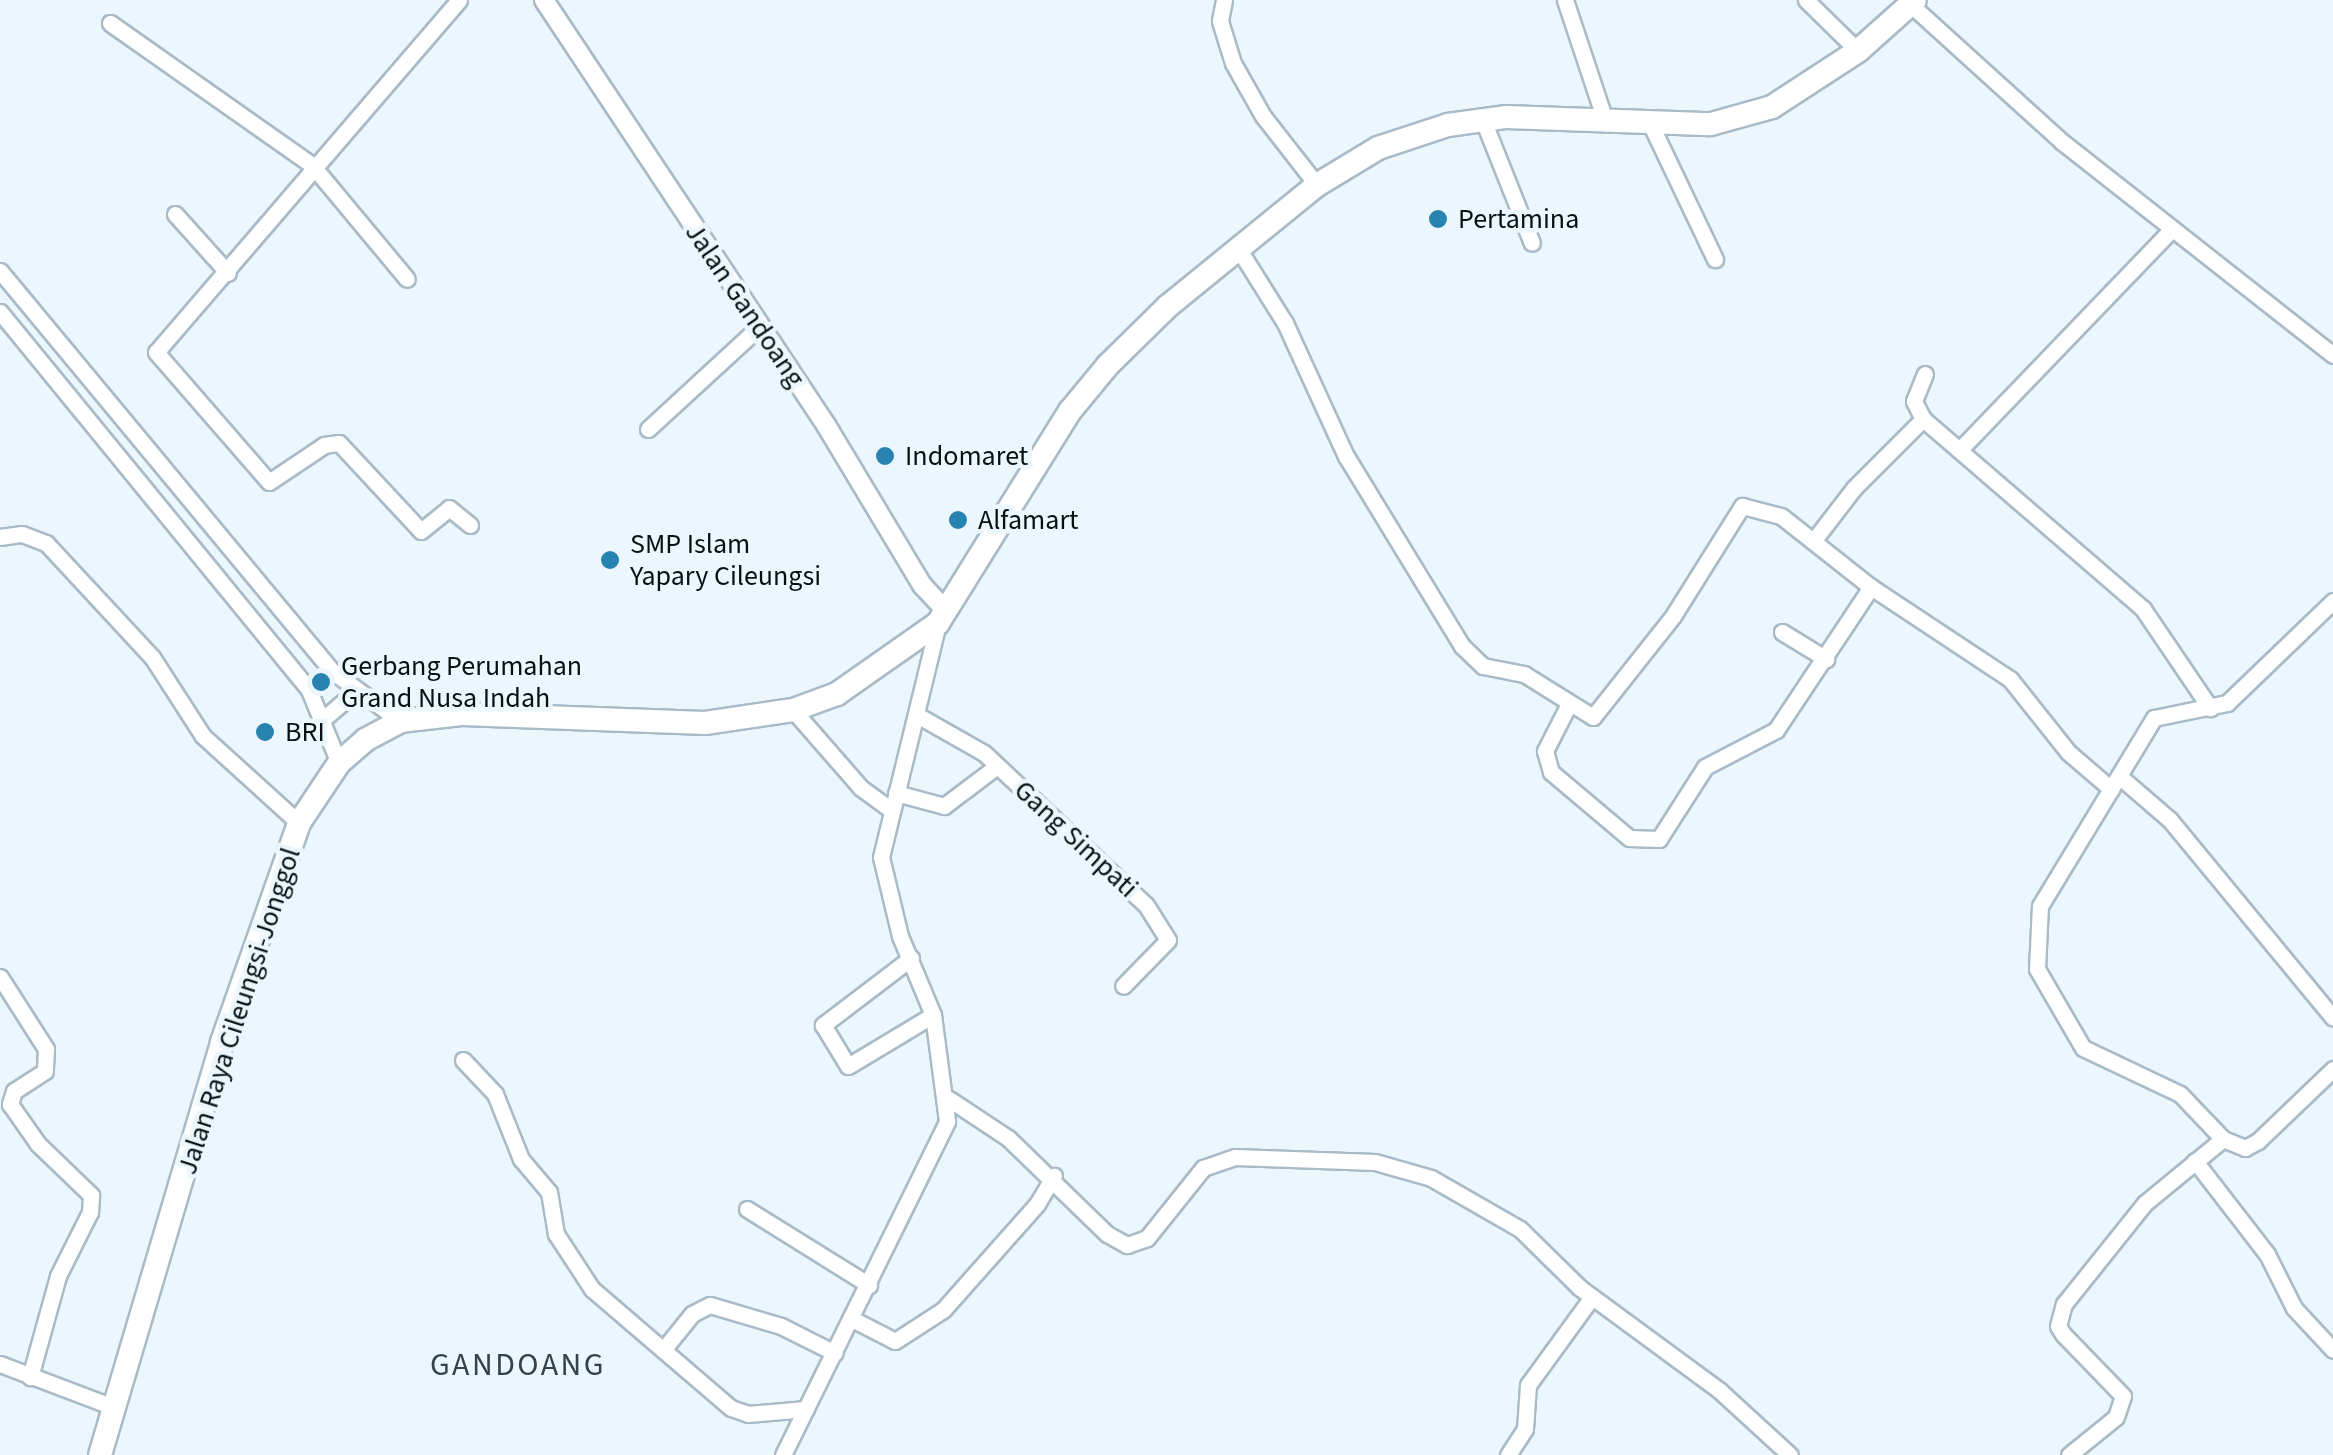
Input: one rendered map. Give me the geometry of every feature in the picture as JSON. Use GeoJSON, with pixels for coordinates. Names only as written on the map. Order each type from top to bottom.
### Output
{"type":"FeatureCollection","features":[{"type":"Feature","properties":{"kind":"main road","name":"Jalan Raya Cileungsi-Jonggol"},"geometry":{"type":"LineString","coordinates":[[100,1455],[222,1042],[299,823],[339,763],[400,721],[462,714],[705,723],[793,710],[837,694],[941,616],[1082,396],[1168,306],[1317,185],[1378,148],[1483,120],[1711,124],[1772,107],[1858,51],[1913,2]]}},
{"type":"Feature","properties":{"kind":"street"},"geometry":{"type":"LineString","coordinates":[[460,0],[312,165],[228,274],[158,348],[157,356],[260,474],[280,480],[324,445],[339,443],[421,532],[449,508],[470,526]]}},
{"type":"Feature","properties":{"kind":"street","name":"Jalan Gandoang"},"geometry":{"type":"LineString","coordinates":[[544,0],[758,328],[826,424],[941,616]]}},
{"type":"Feature","properties":{"kind":"street"},"geometry":{"type":"LineString","coordinates":[[1224,0],[1220,21],[1233,63],[1264,116],[1317,185]]}},
{"type":"Feature","properties":{"kind":"street"},"geometry":{"type":"LineString","coordinates":[[1566,0],[1606,122]]}},
{"type":"Feature","properties":{"kind":"street"},"geometry":{"type":"LineString","coordinates":[[1806,0],[1858,51]]}},
{"type":"Feature","properties":{"kind":"street"},"geometry":{"type":"LineString","coordinates":[[1913,2],[2061,141],[2333,356]]}},
{"type":"Feature","properties":{"kind":"street"},"geometry":{"type":"LineString","coordinates":[[110,23],[312,165],[406,280]]}},
{"type":"Feature","properties":{"kind":"street"},"geometry":{"type":"LineString","coordinates":[[1483,120],[1532,243]]}},
{"type":"Feature","properties":{"kind":"street"},"geometry":{"type":"LineString","coordinates":[[1650,123],[1715,259]]}},
{"type":"Feature","properties":{"kind":"street"},"geometry":{"type":"LineString","coordinates":[[176,214],[228,274]]}},
{"type":"Feature","properties":{"kind":"street"},"geometry":{"type":"LineString","coordinates":[[1959,450],[2172,229]]}},
{"type":"Feature","properties":{"kind":"street"},"geometry":{"type":"LineString","coordinates":[[1238,248],[1285,323],[1346,456],[1399,533],[1462,646],[1483,666],[1524,674],[1589,717],[1598,711],[1638,652],[1673,616],[1737,508],[1766,509],[1814,540],[1871,587],[2010,678],[2068,752],[2115,782],[2182,834],[2333,1018]]}},
{"type":"Feature","properties":{"kind":"street"},"geometry":{"type":"LineString","coordinates":[[0,271],[153,462],[356,691],[400,721]]}},
{"type":"Feature","properties":{"kind":"street"},"geometry":{"type":"LineString","coordinates":[[0,312],[308,690],[339,763]]}},
{"type":"Feature","properties":{"kind":"street"},"geometry":{"type":"LineString","coordinates":[[648,430],[758,328]]}},
{"type":"Feature","properties":{"kind":"street"},"geometry":{"type":"LineString","coordinates":[[1924,374],[1914,401],[1923,419],[2143,609],[2210,708]]}},
{"type":"Feature","properties":{"kind":"street"},"geometry":{"type":"LineString","coordinates":[[1814,540],[1923,419]]}},
{"type":"Feature","properties":{"kind":"street"},"geometry":{"type":"LineString","coordinates":[[136,476],[153,462]]}},
{"type":"Feature","properties":{"kind":"street"},"geometry":{"type":"LineString","coordinates":[[0,537],[22,534],[46,544],[152,657],[203,736],[299,823]]}},
{"type":"Feature","properties":{"kind":"street"},"geometry":{"type":"LineString","coordinates":[[1570,704],[1544,761],[1629,838],[1649,843],[1663,834],[1704,767],[1776,730],[1871,587]]}},
{"type":"Feature","properties":{"kind":"street"},"geometry":{"type":"LineString","coordinates":[[2333,601],[2282,645],[2248,686],[2210,708],[2160,713],[2040,906],[2042,986],[2083,1048],[2180,1094],[2223,1139],[2245,1148],[2258,1141],[2333,1069]]}},
{"type":"Feature","properties":{"kind":"street"},"geometry":{"type":"LineString","coordinates":[[802,1455],[786,1449],[915,1197],[947,1120],[949,1099],[933,1014],[911,958],[881,857],[941,616]]}},
{"type":"Feature","properties":{"kind":"street"},"geometry":{"type":"LineString","coordinates":[[1782,632],[1826,658]]}},
{"type":"Feature","properties":{"kind":"street"},"geometry":{"type":"LineString","coordinates":[[322,720],[356,691]]}},
{"type":"Feature","properties":{"kind":"street"},"geometry":{"type":"LineString","coordinates":[[793,710],[862,788],[893,801],[944,806],[997,766]]}},
{"type":"Feature","properties":{"kind":"street","name":"Gang Simpati"},"geometry":{"type":"LineString","coordinates":[[917,715],[997,766],[1146,905],[1166,932],[1164,946],[1123,986]]}},
{"type":"Feature","properties":{"kind":"street"},"geometry":{"type":"LineString","coordinates":[[911,958],[822,1025],[848,1066],[933,1014]]}},
{"type":"Feature","properties":{"kind":"street"},"geometry":{"type":"LineString","coordinates":[[0,977],[46,1049],[45,1071],[14,1091],[10,1104],[38,1144],[91,1196],[90,1212],[58,1276],[30,1377]]}},
{"type":"Feature","properties":{"kind":"street"},"geometry":{"type":"LineString","coordinates":[[463,1060],[496,1094],[521,1159],[548,1192],[556,1234],[576,1270],[731,1408],[748,1414],[806,1408]]}},
{"type":"Feature","properties":{"kind":"street"},"geometry":{"type":"LineString","coordinates":[[949,1099],[1054,1176],[1107,1234],[1127,1244],[1147,1238],[1203,1168],[1236,1157],[1375,1162],[1476,1199],[1520,1229],[1592,1297],[1719,1390],[1790,1455]]}},
{"type":"Feature","properties":{"kind":"street"},"geometry":{"type":"LineString","coordinates":[[2069,1455],[2116,1417],[2123,1396],[2063,1334],[2058,1326],[2064,1304],[2113,1237],[2223,1139]]}},
{"type":"Feature","properties":{"kind":"street"},"geometry":{"type":"LineString","coordinates":[[2195,1161],[2267,1254],[2294,1308],[2333,1350]]}},
{"type":"Feature","properties":{"kind":"street"},"geometry":{"type":"LineString","coordinates":[[854,1320],[895,1341],[943,1310],[1038,1204],[1054,1176]]}},
{"type":"Feature","properties":{"kind":"street"},"geometry":{"type":"LineString","coordinates":[[747,1209],[868,1285]]}},
{"type":"Feature","properties":{"kind":"street"},"geometry":{"type":"LineString","coordinates":[[1508,1455],[1525,1429],[1528,1385],[1592,1297]]}},
{"type":"Feature","properties":{"kind":"street"},"geometry":{"type":"LineString","coordinates":[[662,1350],[692,1314],[710,1305],[781,1326],[834,1353]]}},
{"type":"Feature","properties":{"kind":"street"},"geometry":{"type":"LineString","coordinates":[[0,1364],[116,1408]]}},
{"type":"Feature","properties":{"kind":"place","name":"Pertamina"},"geometry":{"type":"Point","coordinates":[1438,219]}},
{"type":"Feature","properties":{"kind":"place","name":"Indomaret"},"geometry":{"type":"Point","coordinates":[885,456]}},
{"type":"Feature","properties":{"kind":"place","name":"Alfamart"},"geometry":{"type":"Point","coordinates":[958,520]}},
{"type":"Feature","properties":{"kind":"place","name":"SMP Islam Yapary Cileungsi"},"geometry":{"type":"Point","coordinates":[610,560]}},
{"type":"Feature","properties":{"kind":"place","name":"Gerbang Perumahan Grand Nusa Indah"},"geometry":{"type":"Point","coordinates":[321,682]}},
{"type":"Feature","properties":{"kind":"place","name":"BRI"},"geometry":{"type":"Point","coordinates":[265,732]}},
{"type":"Feature","properties":{"kind":"district","name":"GANDOANG"},"geometry":{"type":"Point","coordinates":[518,1365]}}]}
